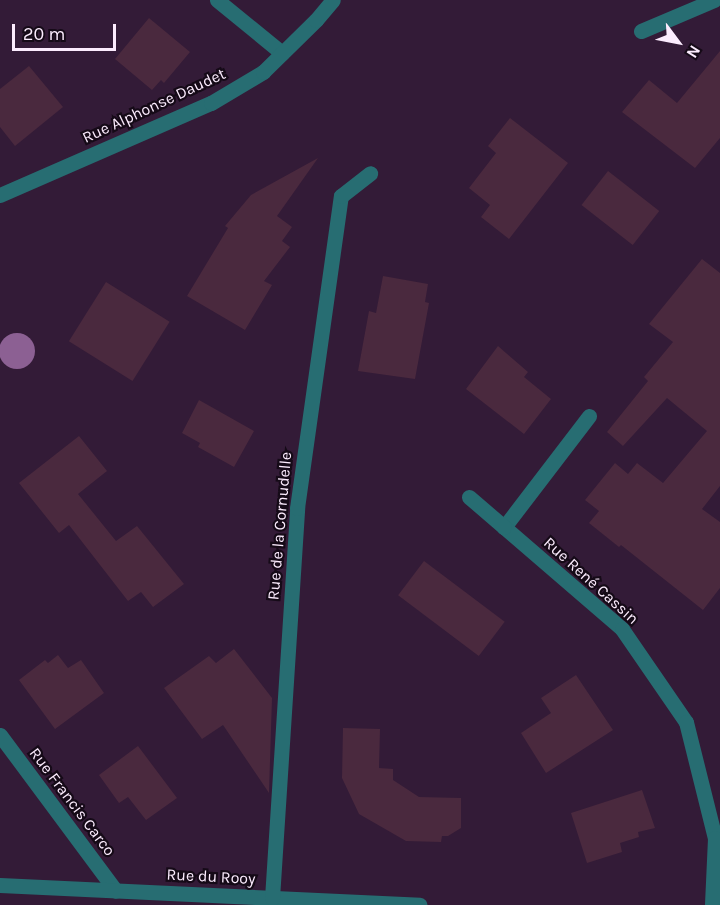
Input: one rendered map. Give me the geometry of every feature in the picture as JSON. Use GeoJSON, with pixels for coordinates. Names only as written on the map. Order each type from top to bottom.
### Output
{"type":"FeatureCollection","features":[{"type":"Feature","properties":{"kind":"street"},"geometry":{"type":"LineString","coordinates":[[217,0],[282,53]]}},
{"type":"Feature","properties":{"kind":"street","name":"Rue Alphonse Daudet"},"geometry":{"type":"LineString","coordinates":[[0,195],[211,103],[263,72],[333,0]]}},
{"type":"Feature","properties":{"kind":"street"},"geometry":{"type":"LineString","coordinates":[[641,31],[714,0]]}},
{"type":"Feature","properties":{"kind":"street","name":"Rue de la Cornudelle"},"geometry":{"type":"LineString","coordinates":[[272,898],[299,496],[341,196],[370,173]]}},
{"type":"Feature","properties":{"kind":"street"},"geometry":{"type":"LineString","coordinates":[[504,527],[589,416]]}},
{"type":"Feature","properties":{"kind":"street","name":"Rue René Cassin"},"geometry":{"type":"LineString","coordinates":[[470,497],[622,629],[686,722],[715,838],[712,905]]}},
{"type":"Feature","properties":{"kind":"street","name":"Rue Francis Carco"},"geometry":{"type":"LineString","coordinates":[[0,735],[116,891]]}},
{"type":"Feature","properties":{"kind":"street","name":"Rue du Rooy"},"geometry":{"type":"LineString","coordinates":[[0,885],[272,898],[305,902],[420,905]]}},
{"type":"Feature","properties":{"kind":"shaded area"},"geometry":{"type":"Polygon","coordinates":[[[17,333],[30,338],[35,351],[30,364],[17,369],[4,364],[-1,351],[4,338],[17,333]]]}},
{"type":"Feature","properties":{"kind":"building"},"geometry":{"type":"Polygon","coordinates":[[[149,18],[190,52],[164,83],[161,80],[152,90],[115,59],[149,18]]]}},
{"type":"Feature","properties":{"kind":"building"},"geometry":{"type":"Polygon","coordinates":[[[720,51],[720,138],[695,168],[622,112],[649,80],[677,103],[720,51]]]}},
{"type":"Feature","properties":{"kind":"building"},"geometry":{"type":"Polygon","coordinates":[[[29,66],[63,107],[15,146],[0,127],[0,89],[29,66]]]}},
{"type":"Feature","properties":{"kind":"building"},"geometry":{"type":"Polygon","coordinates":[[[510,118],[568,163],[509,239],[481,217],[490,205],[469,188],[496,153],[488,146],[510,118]]]}},
{"type":"Feature","properties":{"kind":"building"},"geometry":{"type":"Polygon","coordinates":[[[318,158],[277,216],[292,227],[282,241],[290,247],[264,281],[272,285],[245,330],[187,296],[228,228],[225,226],[251,195],[318,158]]]}},
{"type":"Feature","properties":{"kind":"building"},"geometry":{"type":"Polygon","coordinates":[[[608,171],[659,211],[633,245],[582,205],[608,171]]]}},
{"type":"Feature","properties":{"kind":"building"},"geometry":{"type":"Polygon","coordinates":[[[702,259],[720,273],[720,486],[702,509],[720,522],[720,588],[703,610],[621,545],[619,547],[589,523],[599,511],[585,500],[615,463],[628,474],[637,463],[663,483],[707,431],[667,398],[623,446],[607,432],[648,381],[644,377],[673,342],[649,324],[702,259]]]}},
{"type":"Feature","properties":{"kind":"building"},"geometry":{"type":"Polygon","coordinates":[[[383,276],[428,284],[425,302],[429,303],[415,379],[358,371],[369,311],[376,313],[383,276]]]}},
{"type":"Feature","properties":{"kind":"building"},"geometry":{"type":"Polygon","coordinates":[[[106,282],[170,322],[133,381],[69,341],[106,282]]]}},
{"type":"Feature","properties":{"kind":"building"},"geometry":{"type":"Polygon","coordinates":[[[498,346],[528,372],[524,377],[551,399],[524,434],[466,389],[498,346]]]}},
{"type":"Feature","properties":{"kind":"building"},"geometry":{"type":"Polygon","coordinates":[[[199,400],[254,431],[234,467],[198,447],[200,443],[182,433],[199,400]]]}},
{"type":"Feature","properties":{"kind":"building"},"geometry":{"type":"Polygon","coordinates":[[[79,436],[107,471],[78,494],[116,541],[137,526],[184,584],[153,607],[141,592],[128,601],[69,525],[59,533],[19,483],[79,436]]]}},
{"type":"Feature","properties":{"kind":"building"},"geometry":{"type":"Polygon","coordinates":[[[424,561],[505,622],[479,656],[398,595],[424,561]]]}},
{"type":"Feature","properties":{"kind":"building"},"geometry":{"type":"Polygon","coordinates":[[[234,649],[272,698],[269,793],[223,725],[202,739],[164,688],[209,656],[216,663],[234,649]]]}},
{"type":"Feature","properties":{"kind":"building"},"geometry":{"type":"Polygon","coordinates":[[[58,655],[68,668],[81,660],[104,693],[55,729],[19,680],[45,660],[48,663],[58,655]]]}},
{"type":"Feature","properties":{"kind":"building"},"geometry":{"type":"Polygon","coordinates":[[[576,675],[613,730],[546,773],[521,733],[551,713],[541,698],[576,675]]]}},
{"type":"Feature","properties":{"kind":"building"},"geometry":{"type":"Polygon","coordinates":[[[343,728],[380,729],[379,768],[393,769],[393,780],[419,797],[461,798],[461,828],[448,836],[442,836],[441,842],[406,841],[359,814],[342,778],[343,728]]]}},
{"type":"Feature","properties":{"kind":"building"},"geometry":{"type":"Polygon","coordinates":[[[138,746],[177,798],[146,820],[128,797],[119,803],[99,775],[138,746]]]}},
{"type":"Feature","properties":{"kind":"building"},"geometry":{"type":"Polygon","coordinates":[[[642,790],[655,828],[638,832],[639,837],[620,843],[622,852],[587,863],[571,813],[642,790]]]}}]}
